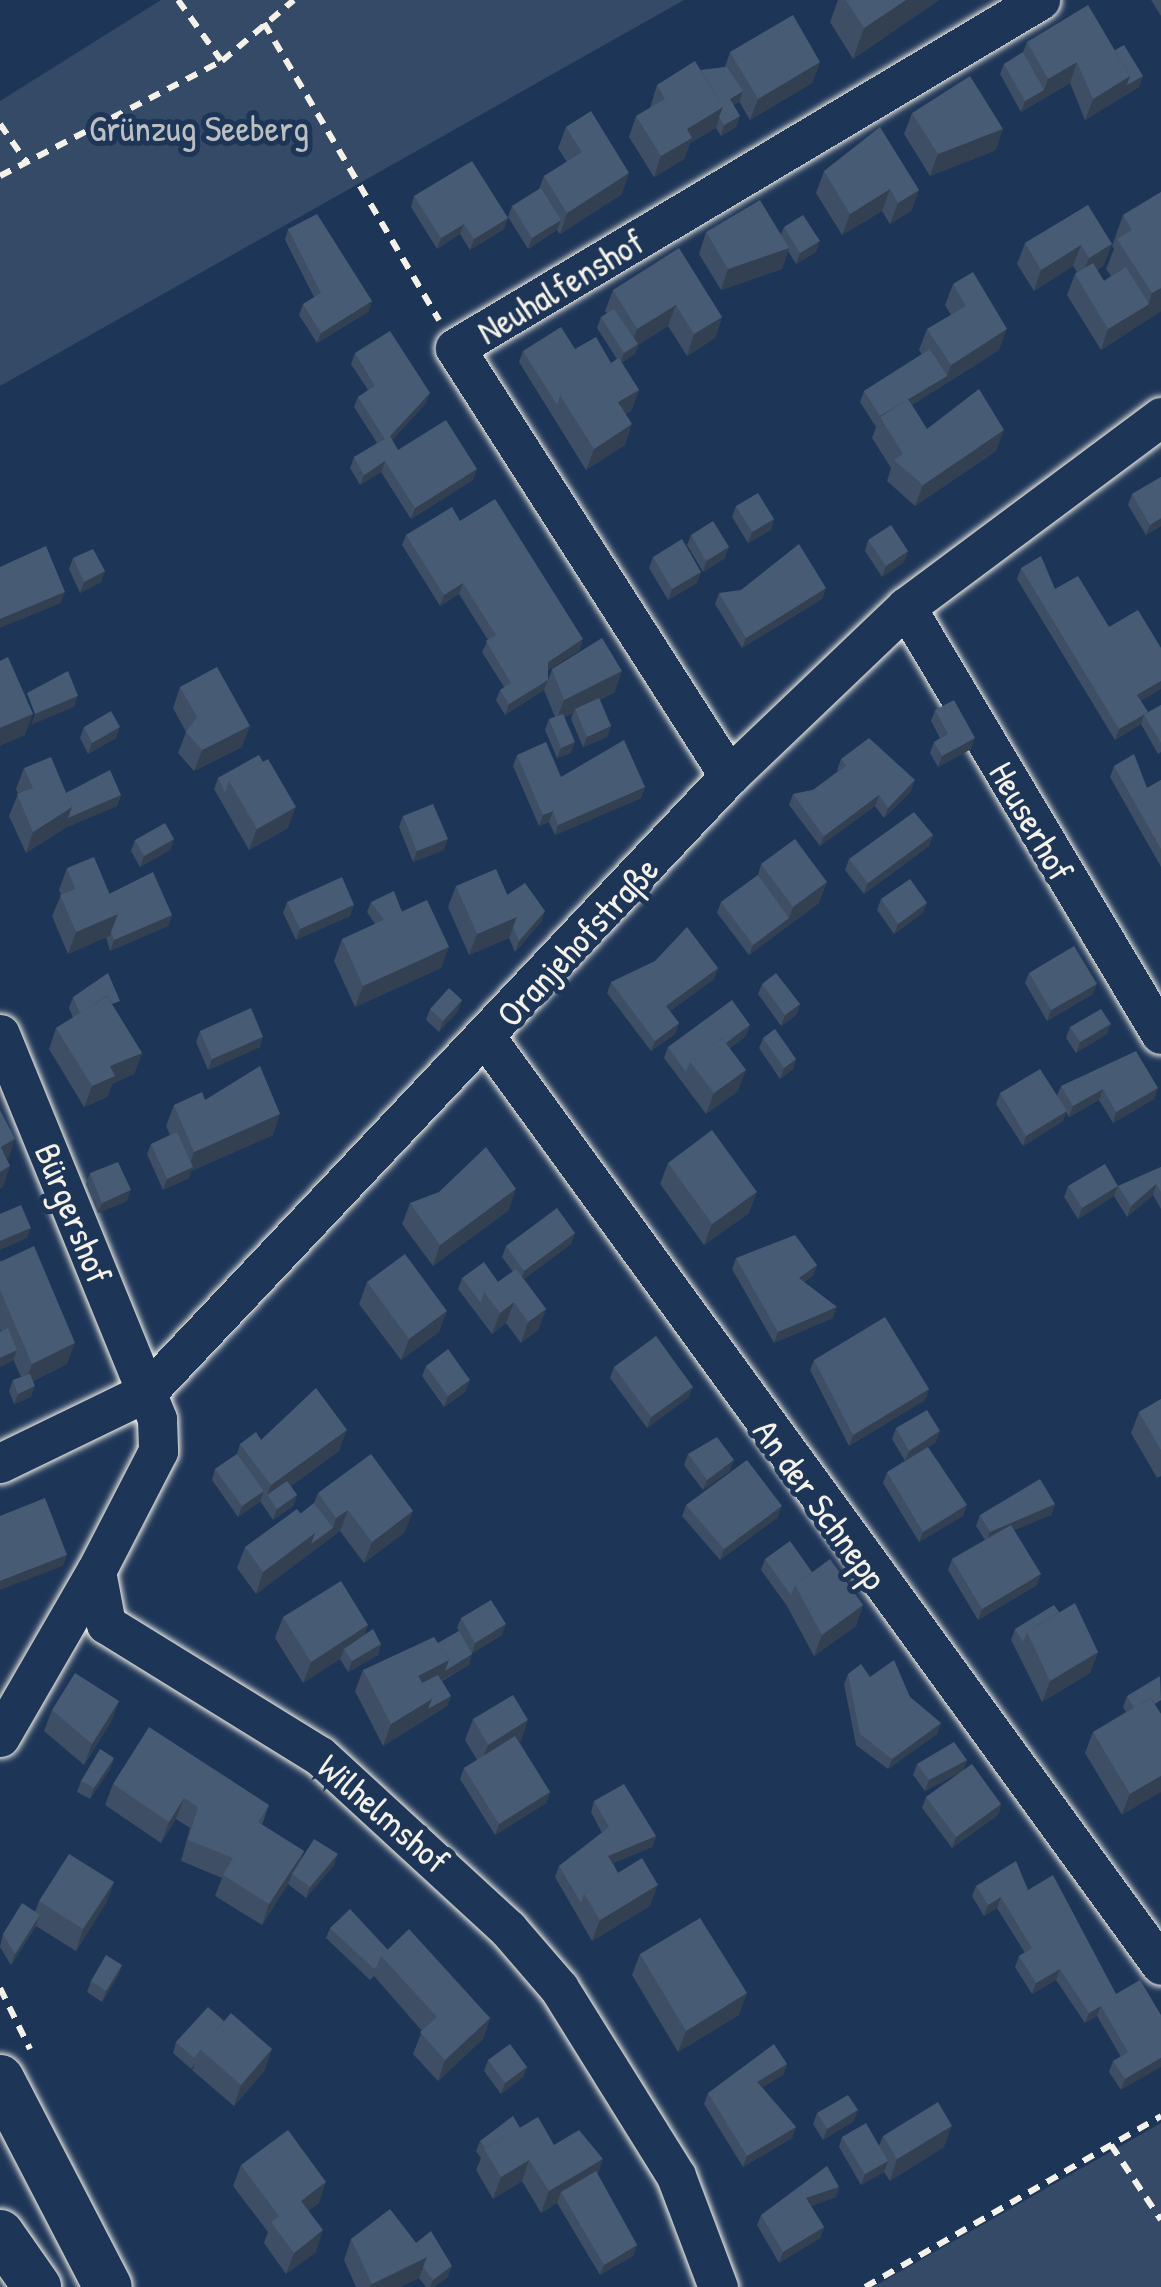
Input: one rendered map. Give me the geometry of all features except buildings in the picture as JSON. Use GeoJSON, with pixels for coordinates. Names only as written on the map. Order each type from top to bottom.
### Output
{"type":"FeatureCollection","features":[{"type":"Feature","properties":{"kind":"main road"},"geometry":{"type":"LineString","coordinates":[[0,2079],[108,2287]]}},
{"type":"Feature","properties":{"kind":"main road"},"geometry":{"type":"LineString","coordinates":[[0,2234],[37,2287]]}},
{"type":"Feature","properties":{"kind":"street","name":"Neuhalfenshof"},"geometry":{"type":"LineString","coordinates":[[729,776],[455,348],[1040,0]]}},
{"type":"Feature","properties":{"kind":"street","name":"Oranjehofstraße"},"geometry":{"type":"LineString","coordinates":[[0,1463],[148,1391],[487,1039],[729,776],[906,607],[1161,417]]}},
{"type":"Feature","properties":{"kind":"street","name":"Heuserhof"},"geometry":{"type":"LineString","coordinates":[[906,607],[1161,1034]]}},
{"type":"Feature","properties":{"kind":"street","name":"Bürgershof"},"geometry":{"type":"LineString","coordinates":[[0,1034],[148,1391]]}},
{"type":"Feature","properties":{"kind":"street","name":"An der Schnepp"},"geometry":{"type":"LineString","coordinates":[[487,1039],[1161,1965]]}},
{"type":"Feature","properties":{"kind":"street"},"geometry":{"type":"LineString","coordinates":[[0,1737],[96,1571],[158,1451],[148,1391]]}},
{"type":"Feature","properties":{"kind":"street","name":"Wilhelmshof"},"geometry":{"type":"LineString","coordinates":[[96,1571],[106,1624],[320,1756],[450,1867],[547,1973],[676,2176],[718,2287]]}},
{"type":"Feature","properties":{"kind":"path"},"geometry":{"type":"LineString","coordinates":[[178,0],[222,61]]}},
{"type":"Feature","properties":{"kind":"path"},"geometry":{"type":"LineString","coordinates":[[0,176],[222,61],[294,0]]}},
{"type":"Feature","properties":{"kind":"path"},"geometry":{"type":"LineString","coordinates":[[264,23],[455,348]]}},
{"type":"Feature","properties":{"kind":"path"},"geometry":{"type":"LineString","coordinates":[[0,124],[26,162]]}},
{"type":"Feature","properties":{"kind":"path"},"geometry":{"type":"LineString","coordinates":[[865,2287],[1161,2116]]}},
{"type":"Feature","properties":{"kind":"path"},"geometry":{"type":"LineString","coordinates":[[1112,2145],[1161,2220]]}},
{"type":"Feature","properties":{"kind":"green space","name":"Grünzug Seeberg"},"geometry":{"type":"Polygon","coordinates":[[[161,0],[684,0],[0,386],[0,101],[161,0]]]}},
{"type":"Feature","properties":{"kind":"green space"},"geometry":{"type":"Polygon","coordinates":[[[1161,2123],[1161,2287],[873,2287],[1161,2123]]]}}]}
